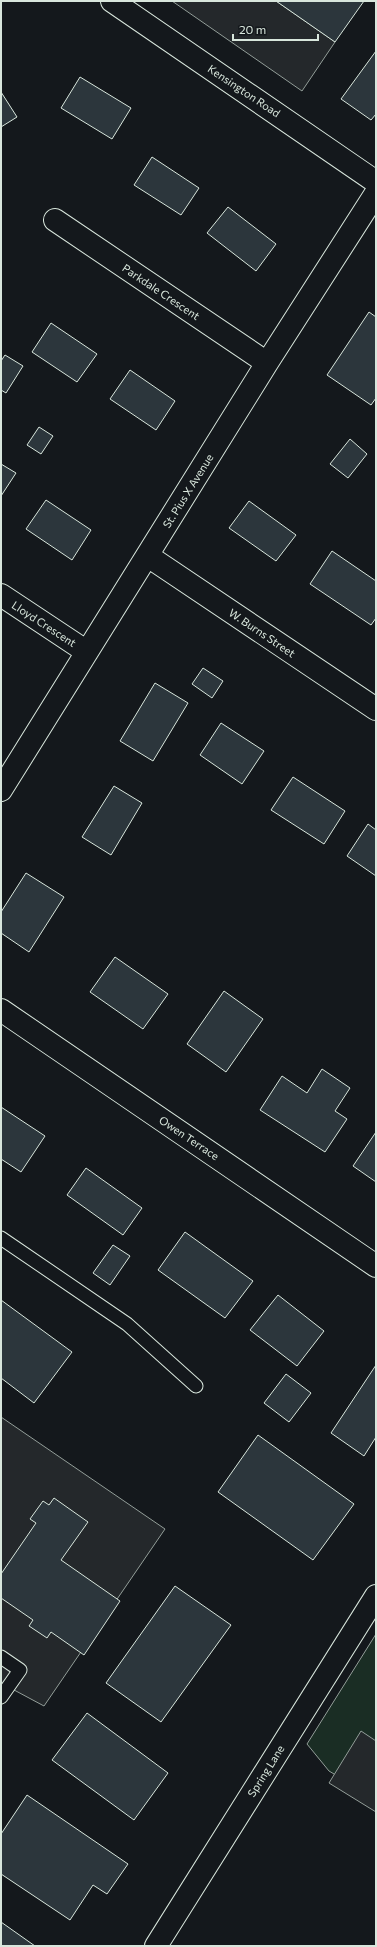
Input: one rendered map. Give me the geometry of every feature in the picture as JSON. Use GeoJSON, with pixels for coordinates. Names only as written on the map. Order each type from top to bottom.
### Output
{"type":"FeatureCollection","features":[{"type":"Feature","properties":{"kind":"street","name":"Kensington Road"},"geometry":{"type":"LineString","coordinates":[[112,1],[376,182]]}},
{"type":"Feature","properties":{"kind":"street","name":"St. Pius X Avenue"},"geometry":{"type":"LineString","coordinates":[[1,790],[267,363],[376,193]]}},
{"type":"Feature","properties":{"kind":"street","name":"Parkdale Crescent"},"geometry":{"type":"LineString","coordinates":[[55,220],[267,363]]}},
{"type":"Feature","properties":{"kind":"street","name":"W. Burns Street"},"geometry":{"type":"LineString","coordinates":[[148,556],[376,710]]}},
{"type":"Feature","properties":{"kind":"street","name":"Lloyd Crescent"},"geometry":{"type":"LineString","coordinates":[[1,595],[87,652]]}},
{"type":"Feature","properties":{"kind":"street","name":"Owen Terrace"},"geometry":{"type":"LineString","coordinates":[[1,1010],[376,1266]]}},
{"type":"Feature","properties":{"kind":"street","name":"Spring Lane"},"geometry":{"type":"LineString","coordinates":[[156,1946],[376,1596]]}},
{"type":"Feature","properties":{"kind":"lane"},"geometry":{"type":"LineString","coordinates":[[1,1238],[127,1324],[196,1386]]}},
{"type":"Feature","properties":{"kind":"lane"},"geometry":{"type":"LineString","coordinates":[[1,1657],[20,1670],[1,1698]]}},
{"type":"Feature","properties":{"kind":"green space"},"geometry":{"type":"Polygon","coordinates":[[[376,1634],[376,1799],[329,1771],[307,1744],[376,1634]]]}},
{"type":"Feature","properties":{"kind":"shaded area"},"geometry":{"type":"Polygon","coordinates":[[[172,1],[276,1],[335,42],[302,91],[172,1]]]}},
{"type":"Feature","properties":{"kind":"shaded area"},"geometry":{"type":"Polygon","coordinates":[[[1,1417],[165,1529],[44,1706],[1,1683],[1,1417]]]}},
{"type":"Feature","properties":{"kind":"shaded area"},"geometry":{"type":"Polygon","coordinates":[[[361,1731],[376,1741],[376,1812],[329,1783],[361,1731]]]}},
{"type":"Feature","properties":{"kind":"building"},"geometry":{"type":"Polygon","coordinates":[[[276,1],[364,1],[335,42],[276,1]]]}},
{"type":"Feature","properties":{"kind":"building"},"geometry":{"type":"Polygon","coordinates":[[[376,51],[376,114],[371,120],[341,99],[376,51]]]}},
{"type":"Feature","properties":{"kind":"building"},"geometry":{"type":"Polygon","coordinates":[[[80,77],[131,108],[112,139],[61,108],[80,77]]]}},
{"type":"Feature","properties":{"kind":"building"},"geometry":{"type":"Polygon","coordinates":[[[1,92],[17,117],[1,127],[1,92]]]}},
{"type":"Feature","properties":{"kind":"building"},"geometry":{"type":"Polygon","coordinates":[[[152,157],[199,188],[181,215],[134,185],[152,157]]]}},
{"type":"Feature","properties":{"kind":"building"},"geometry":{"type":"Polygon","coordinates":[[[228,207],[276,244],[256,271],[207,233],[228,207]]]}},
{"type":"Feature","properties":{"kind":"building"},"geometry":{"type":"Polygon","coordinates":[[[369,312],[376,317],[376,398],[371,405],[327,375],[369,312]]]}},
{"type":"Feature","properties":{"kind":"building"},"geometry":{"type":"Polygon","coordinates":[[[51,323],[97,354],[77,382],[32,352],[51,323]]]}},
{"type":"Feature","properties":{"kind":"building"},"geometry":{"type":"Polygon","coordinates":[[[5,355],[23,366],[6,393],[1,390],[1,361],[5,355]]]}},
{"type":"Feature","properties":{"kind":"building"},"geometry":{"type":"Polygon","coordinates":[[[130,370],[175,401],[156,430],[110,399],[130,370]]]}},
{"type":"Feature","properties":{"kind":"building"},"geometry":{"type":"Polygon","coordinates":[[[39,427],[53,436],[41,454],[27,445],[39,427]]]}},
{"type":"Feature","properties":{"kind":"building"},"geometry":{"type":"Polygon","coordinates":[[[350,439],[367,454],[348,478],[330,464],[350,439]]]}},
{"type":"Feature","properties":{"kind":"building"},"geometry":{"type":"Polygon","coordinates":[[[1,464],[16,473],[1,496],[1,464]]]}},
{"type":"Feature","properties":{"kind":"building"},"geometry":{"type":"Polygon","coordinates":[[[46,500],[91,530],[72,560],[26,529],[46,500]]]}},
{"type":"Feature","properties":{"kind":"building"},"geometry":{"type":"Polygon","coordinates":[[[249,501],[296,535],[276,561],[229,528],[249,501]]]}},
{"type":"Feature","properties":{"kind":"building"},"geometry":{"type":"Polygon","coordinates":[[[332,551],[376,581],[376,618],[371,625],[310,584],[332,551]]]}},
{"type":"Feature","properties":{"kind":"building"},"geometry":{"type":"Polygon","coordinates":[[[203,668],[223,681],[212,698],[192,684],[203,668]]]}},
{"type":"Feature","properties":{"kind":"building"},"geometry":{"type":"Polygon","coordinates":[[[155,683],[188,703],[153,761],[120,741],[155,683]]]}},
{"type":"Feature","properties":{"kind":"building"},"geometry":{"type":"Polygon","coordinates":[[[221,723],[264,751],[242,784],[200,755],[221,723]]]}},
{"type":"Feature","properties":{"kind":"building"},"geometry":{"type":"Polygon","coordinates":[[[293,777],[345,811],[324,844],[271,810],[293,777]]]}},
{"type":"Feature","properties":{"kind":"building"},"geometry":{"type":"Polygon","coordinates":[[[114,786],[142,803],[111,855],[82,837],[114,786]]]}},
{"type":"Feature","properties":{"kind":"building"},"geometry":{"type":"Polygon","coordinates":[[[368,824],[376,830],[376,876],[347,856],[368,824]]]}},
{"type":"Feature","properties":{"kind":"building"},"geometry":{"type":"Polygon","coordinates":[[[26,873],[64,897],[29,952],[1,933],[1,912],[26,873]]]}},
{"type":"Feature","properties":{"kind":"building"},"geometry":{"type":"Polygon","coordinates":[[[115,957],[168,994],[143,1029],[90,992],[115,957]]]}},
{"type":"Feature","properties":{"kind":"building"},"geometry":{"type":"Polygon","coordinates":[[[224,991],[263,1019],[226,1072],[187,1044],[224,991]]]}},
{"type":"Feature","properties":{"kind":"building"},"geometry":{"type":"Polygon","coordinates":[[[322,1069],[350,1088],[335,1111],[347,1119],[325,1152],[260,1110],[282,1076],[307,1093],[322,1069]]]}},
{"type":"Feature","properties":{"kind":"building"},"geometry":{"type":"Polygon","coordinates":[[[1,1107],[45,1136],[21,1172],[1,1159],[1,1107]]]}},
{"type":"Feature","properties":{"kind":"building"},"geometry":{"type":"Polygon","coordinates":[[[376,1132],[376,1182],[353,1166],[376,1132]]]}},
{"type":"Feature","properties":{"kind":"building"},"geometry":{"type":"Polygon","coordinates":[[[86,1168],[142,1208],[123,1235],[67,1195],[86,1168]]]}},
{"type":"Feature","properties":{"kind":"building"},"geometry":{"type":"Polygon","coordinates":[[[185,1232],[253,1281],[225,1318],[158,1270],[185,1232]]]}},
{"type":"Feature","properties":{"kind":"building"},"geometry":{"type":"Polygon","coordinates":[[[113,1245],[130,1256],[110,1285],[93,1273],[113,1245]]]}},
{"type":"Feature","properties":{"kind":"building"},"geometry":{"type":"Polygon","coordinates":[[[278,1295],[324,1331],[297,1366],[250,1330],[278,1295]]]}},
{"type":"Feature","properties":{"kind":"building"},"geometry":{"type":"Polygon","coordinates":[[[1,1300],[72,1352],[34,1403],[1,1378],[1,1300]]]}},
{"type":"Feature","properties":{"kind":"building"},"geometry":{"type":"Polygon","coordinates":[[[376,1365],[376,1437],[364,1456],[331,1433],[376,1365]]]}},
{"type":"Feature","properties":{"kind":"building"},"geometry":{"type":"Polygon","coordinates":[[[286,1374],[311,1393],[289,1422],[264,1403],[286,1374]]]}},
{"type":"Feature","properties":{"kind":"building"},"geometry":{"type":"Polygon","coordinates":[[[258,1435],[354,1504],[313,1560],[218,1492],[258,1435]]]}},
{"type":"Feature","properties":{"kind":"building"},"geometry":{"type":"Polygon","coordinates":[[[54,1498],[88,1522],[61,1560],[120,1601],[84,1655],[51,1632],[47,1638],[29,1626],[33,1620],[1,1598],[1,1574],[36,1523],[30,1519],[43,1501],[49,1505],[54,1498]]]}},
{"type":"Feature","properties":{"kind":"building"},"geometry":{"type":"Polygon","coordinates":[[[175,1586],[231,1625],[161,1722],[106,1683],[175,1586]]]}},
{"type":"Feature","properties":{"kind":"building"},"geometry":{"type":"Polygon","coordinates":[[[87,1713],[168,1773],[134,1820],[52,1760],[87,1713]]]}},
{"type":"Feature","properties":{"kind":"building"},"geometry":{"type":"Polygon","coordinates":[[[27,1795],[128,1864],[107,1894],[93,1885],[70,1920],[1,1874],[1,1834],[27,1795]]]}},
{"type":"Feature","properties":{"kind":"building"},"geometry":{"type":"Polygon","coordinates":[[[1,1922],[35,1946],[1,1946],[1,1922]]]}}]}
